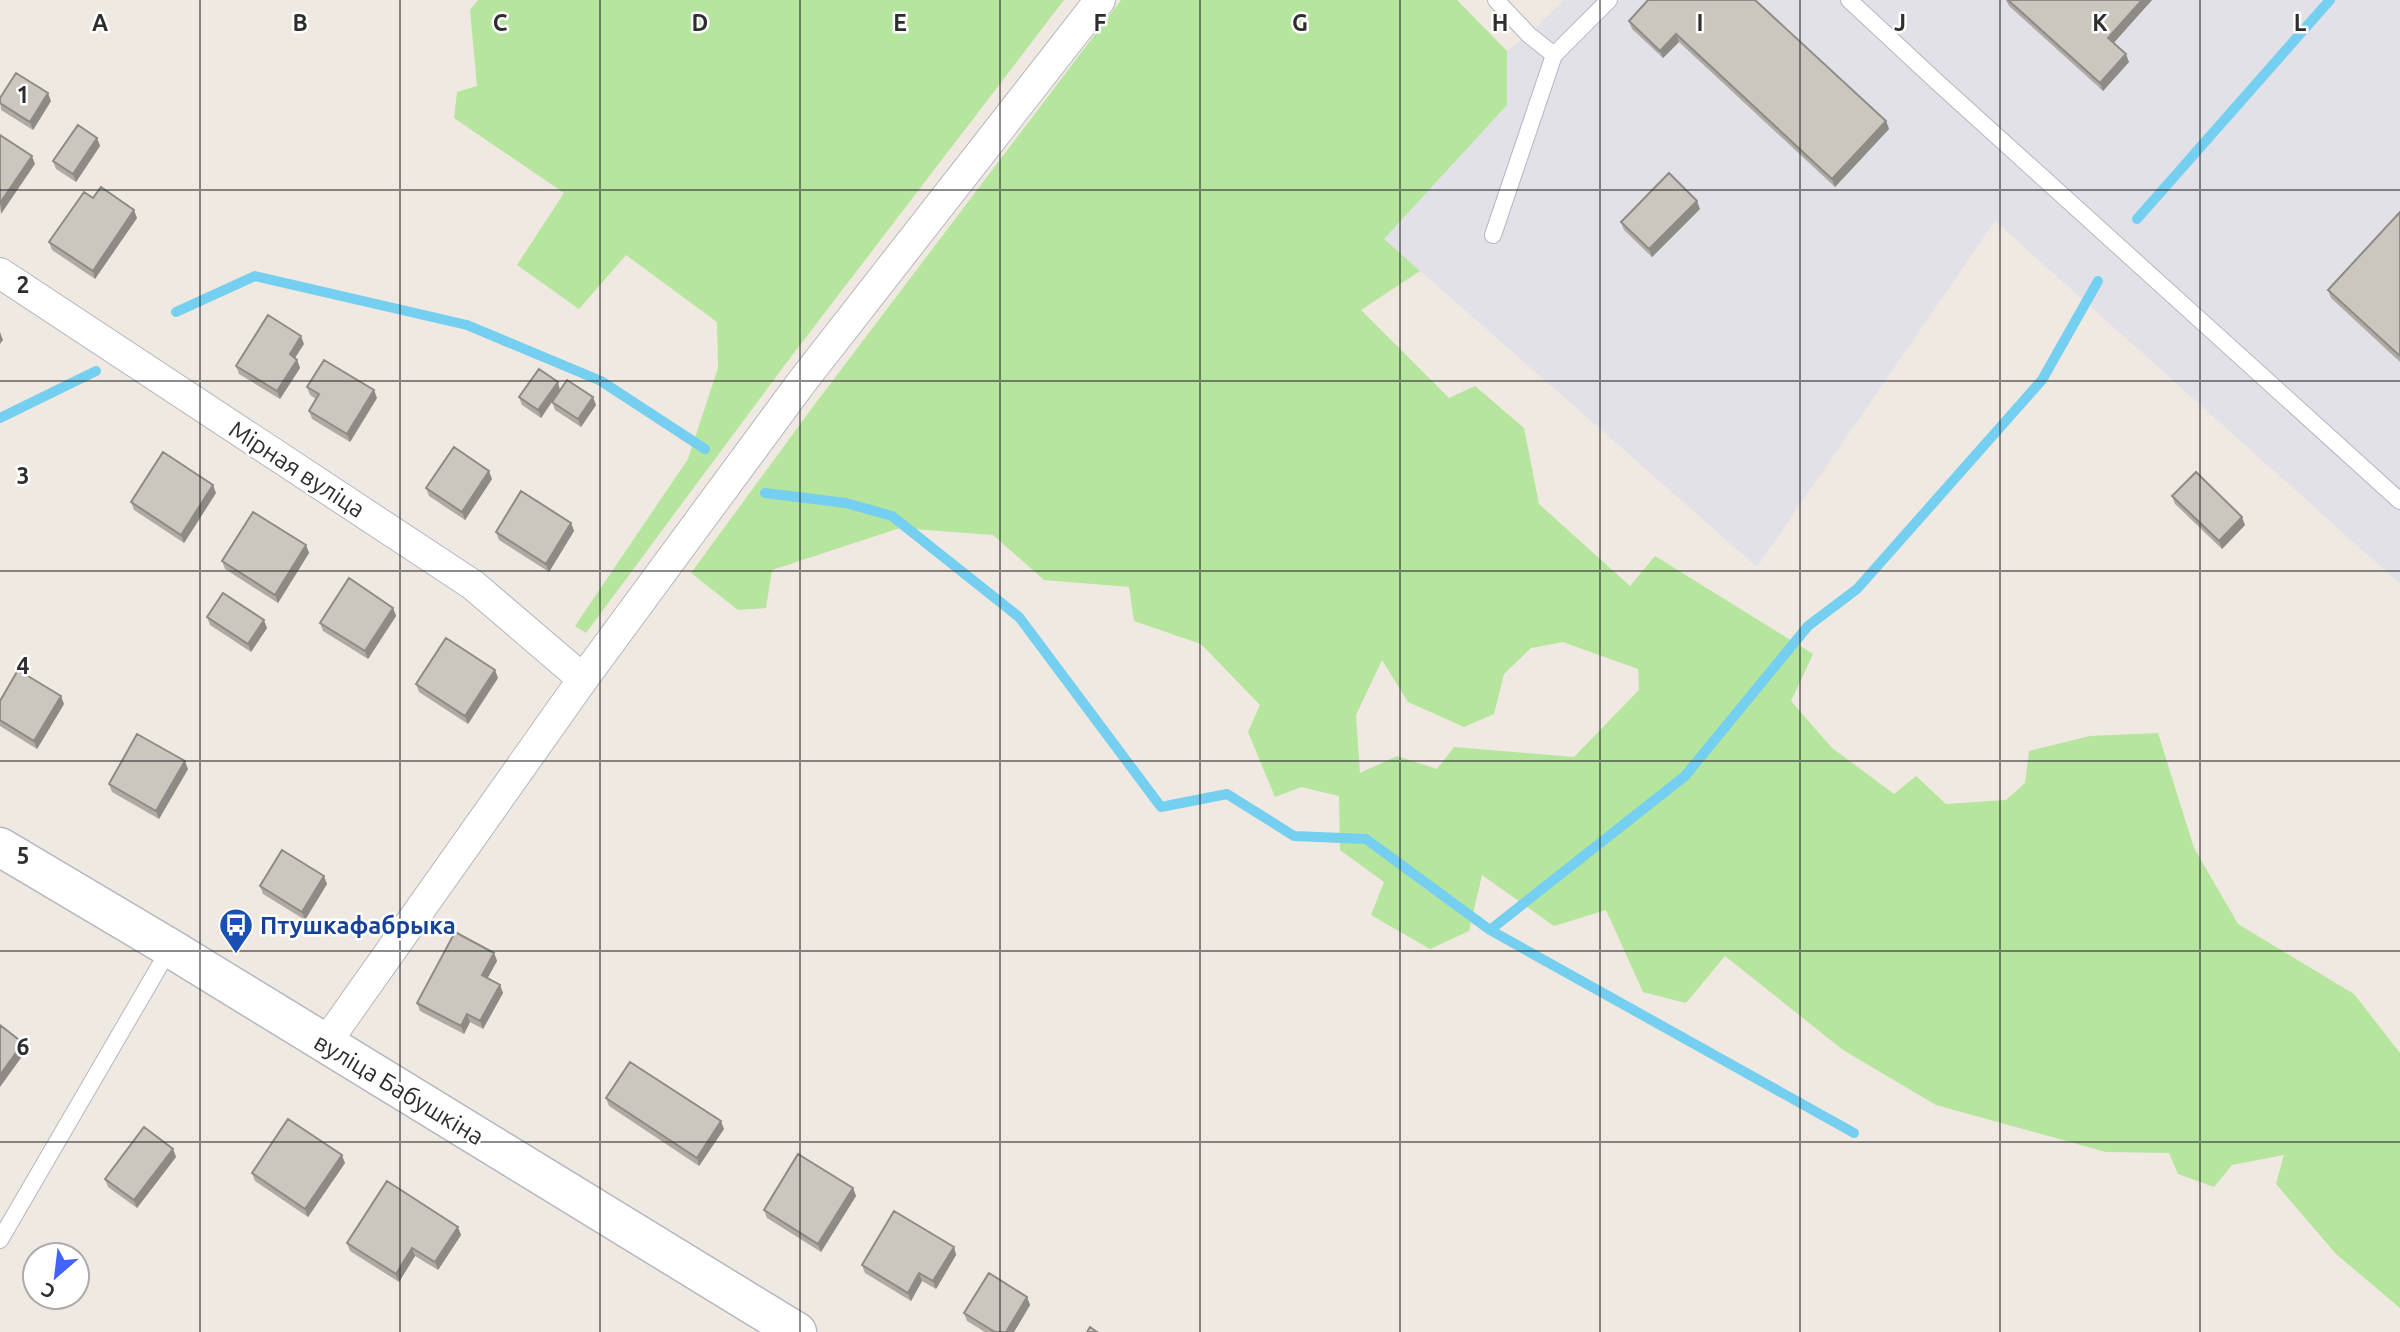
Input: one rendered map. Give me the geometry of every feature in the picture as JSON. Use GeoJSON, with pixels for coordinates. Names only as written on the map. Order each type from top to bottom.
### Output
{"type":"FeatureCollection","features":[{"type":"Feature","properties":{"kind":"street"},"geometry":{"type":"LineString","coordinates":[[325,1044],[583,679],[801,383],[1100,0]]}},
{"type":"Feature","properties":{"kind":"street","name":"Мірная вуліца"},"geometry":{"type":"LineString","coordinates":[[0,273],[473,586],[583,679]]}},
{"type":"Feature","properties":{"kind":"street","name":"вуліца Бабушкіна"},"geometry":{"type":"LineString","coordinates":[[0,848],[170,948],[797,1332]]}},
{"type":"Feature","properties":{"kind":"lane"},"geometry":{"type":"LineString","coordinates":[[1496,0],[1554,55]]}},
{"type":"Feature","properties":{"kind":"lane"},"geometry":{"type":"LineString","coordinates":[[1493,235],[1554,55],[1609,0]]}},
{"type":"Feature","properties":{"kind":"lane"},"geometry":{"type":"LineString","coordinates":[[1849,0],[1936,82],[2400,501]]}},
{"type":"Feature","properties":{"kind":"lane"},"geometry":{"type":"LineString","coordinates":[[0,1240],[170,948]]}},
{"type":"Feature","properties":{"kind":"shaded area"},"geometry":{"type":"Polygon","coordinates":[[[1564,0],[2400,0],[2400,584],[1995,221],[1757,567],[1384,239],[1507,105],[1507,51],[1564,0]]]}},
{"type":"Feature","properties":{"kind":"green space"},"geometry":{"type":"Polygon","coordinates":[[[478,0],[1064,0],[784,366],[586,633],[575,626],[688,459],[718,368],[717,322],[626,255],[579,309],[517,265],[564,193],[454,118],[457,92],[477,86],[470,10],[478,0]]]}},
{"type":"Feature","properties":{"kind":"green space"},"geometry":{"type":"Polygon","coordinates":[[[1121,0],[1457,0],[1507,51],[1507,105],[1384,239],[1420,271],[1361,310],[1449,398],[1475,386],[1524,428],[1539,504],[1630,586],[1655,556],[1813,654],[1791,701],[1832,748],[1894,794],[1916,776],[1946,804],[2006,800],[2025,783],[2029,751],[2090,736],[2158,733],[2194,848],[2238,924],[2354,994],[2400,1053],[2400,1308],[2336,1254],[2276,1184],[2284,1155],[2232,1165],[2214,1187],[2178,1174],[2169,1153],[2106,1152],[1936,1105],[1843,1050],[1725,956],[1686,1003],[1643,992],[1606,910],[1554,926],[1482,875],[1469,931],[1430,949],[1371,915],[1384,882],[1340,850],[1339,796],[1301,787],[1275,797],[1248,732],[1260,705],[1201,644],[1134,621],[1129,587],[1044,580],[993,535],[900,528],[772,570],[766,608],[738,610],[691,573],[812,408],[1121,0]],[[1563,642],[1531,648],[1504,674],[1494,714],[1464,727],[1408,702],[1382,660],[1356,715],[1360,773],[1397,756],[1437,769],[1454,747],[1574,757],[1639,690],[1638,669],[1563,642]]]}},
{"type":"Feature","properties":{"kind":"building"},"geometry":{"type":"Polygon","coordinates":[[[1648,0],[1755,0],[1886,121],[1832,179],[1676,34],[1660,51],[1629,21],[1648,0]]]}},
{"type":"Feature","properties":{"kind":"building"},"geometry":{"type":"Polygon","coordinates":[[[2008,0],[2142,0],[2108,38],[2126,54],[2100,83],[2008,0]]]}},
{"type":"Feature","properties":{"kind":"building"},"geometry":{"type":"Polygon","coordinates":[[[16,73],[48,93],[30,122],[0,103],[0,98],[16,73]]]}},
{"type":"Feature","properties":{"kind":"building"},"geometry":{"type":"Polygon","coordinates":[[[78,125],[97,138],[73,174],[53,161],[78,125]]]}},
{"type":"Feature","properties":{"kind":"building"},"geometry":{"type":"Polygon","coordinates":[[[0,135],[32,156],[0,203],[0,135]]]}},
{"type":"Feature","properties":{"kind":"building"},"geometry":{"type":"Polygon","coordinates":[[[1669,173],[1697,201],[1649,249],[1621,222],[1669,173]]]}},
{"type":"Feature","properties":{"kind":"building"},"geometry":{"type":"Polygon","coordinates":[[[101,187],[134,210],[93,271],[49,242],[84,192],[93,198],[101,187]]]}},
{"type":"Feature","properties":{"kind":"building"},"geometry":{"type":"Polygon","coordinates":[[[2400,212],[2400,356],[2328,290],[2400,212]]]}},
{"type":"Feature","properties":{"kind":"building"},"geometry":{"type":"Polygon","coordinates":[[[268,315],[301,336],[290,354],[297,360],[277,391],[236,366],[268,315]]]}},
{"type":"Feature","properties":{"kind":"building"},"geometry":{"type":"Polygon","coordinates":[[[324,360],[374,390],[347,434],[309,411],[319,394],[307,387],[324,360]]]}},
{"type":"Feature","properties":{"kind":"building"},"geometry":{"type":"Polygon","coordinates":[[[539,369],[558,382],[538,410],[519,397],[539,369]]]}},
{"type":"Feature","properties":{"kind":"building"},"geometry":{"type":"Polygon","coordinates":[[[567,380],[593,397],[578,419],[552,402],[567,380]]]}},
{"type":"Feature","properties":{"kind":"building"},"geometry":{"type":"Polygon","coordinates":[[[454,447],[489,471],[462,512],[426,488],[454,447]]]}},
{"type":"Feature","properties":{"kind":"building"},"geometry":{"type":"Polygon","coordinates":[[[163,452],[213,485],[181,535],[131,502],[163,452]]]}},
{"type":"Feature","properties":{"kind":"building"},"geometry":{"type":"Polygon","coordinates":[[[2196,472],[2242,517],[2219,541],[2172,496],[2196,472]]]}},
{"type":"Feature","properties":{"kind":"building"},"geometry":{"type":"Polygon","coordinates":[[[521,491],[571,523],[546,564],[496,532],[521,491]]]}},
{"type":"Feature","properties":{"kind":"building"},"geometry":{"type":"Polygon","coordinates":[[[253,512],[306,545],[275,595],[222,561],[253,512]]]}},
{"type":"Feature","properties":{"kind":"building"},"geometry":{"type":"Polygon","coordinates":[[[349,578],[393,608],[365,651],[320,623],[349,578]]]}},
{"type":"Feature","properties":{"kind":"building"},"geometry":{"type":"Polygon","coordinates":[[[223,593],[264,620],[248,644],[207,617],[223,593]]]}},
{"type":"Feature","properties":{"kind":"building"},"geometry":{"type":"Polygon","coordinates":[[[446,638],[495,670],[465,716],[416,684],[446,638]]]}},
{"type":"Feature","properties":{"kind":"building"},"geometry":{"type":"Polygon","coordinates":[[[18,670],[61,696],[34,741],[0,720],[0,701],[18,670]]]}},
{"type":"Feature","properties":{"kind":"building"},"geometry":{"type":"Polygon","coordinates":[[[137,734],[185,761],[156,811],[109,784],[137,734]]]}},
{"type":"Feature","properties":{"kind":"building"},"geometry":{"type":"Polygon","coordinates":[[[282,850],[324,876],[302,912],[260,886],[282,850]]]}},
{"type":"Feature","properties":{"kind":"building"},"geometry":{"type":"Polygon","coordinates":[[[455,932],[494,953],[482,975],[500,985],[480,1021],[467,1014],[461,1026],[417,1003],[455,932]]]}},
{"type":"Feature","properties":{"kind":"building"},"geometry":{"type":"Polygon","coordinates":[[[0,1025],[23,1043],[0,1075],[0,1025]]]}},
{"type":"Feature","properties":{"kind":"building"},"geometry":{"type":"Polygon","coordinates":[[[630,1062],[721,1121],[697,1158],[606,1098],[630,1062]]]}},
{"type":"Feature","properties":{"kind":"building"},"geometry":{"type":"Polygon","coordinates":[[[288,1119],[342,1155],[305,1209],[252,1173],[288,1119]]]}},
{"type":"Feature","properties":{"kind":"building"},"geometry":{"type":"Polygon","coordinates":[[[144,1127],[173,1149],[134,1200],[105,1179],[144,1127]]]}},
{"type":"Feature","properties":{"kind":"building"},"geometry":{"type":"Polygon","coordinates":[[[798,1154],[853,1188],[818,1244],[764,1210],[798,1154]]]}},
{"type":"Feature","properties":{"kind":"building"},"geometry":{"type":"Polygon","coordinates":[[[387,1181],[458,1227],[435,1262],[412,1248],[396,1274],[347,1243],[387,1181]]]}},
{"type":"Feature","properties":{"kind":"building"},"geometry":{"type":"Polygon","coordinates":[[[894,1211],[954,1247],[933,1281],[919,1273],[908,1293],[862,1265],[894,1211]]]}},
{"type":"Feature","properties":{"kind":"building"},"geometry":{"type":"Polygon","coordinates":[[[989,1273],[1027,1297],[1006,1332],[995,1332],[964,1313],[989,1273]]]}},
{"type":"Feature","properties":{"kind":"waterway"},"geometry":{"type":"LineString","coordinates":[[2137,219],[2330,0]]}},
{"type":"Feature","properties":{"kind":"waterway"},"geometry":{"type":"LineString","coordinates":[[176,312],[255,276],[467,325],[601,381],[705,449]]}},
{"type":"Feature","properties":{"kind":"waterway"},"geometry":{"type":"LineString","coordinates":[[1490,930],[1685,776],[1808,626],[1857,589],[2042,380],[2098,281]]}},
{"type":"Feature","properties":{"kind":"waterway"},"geometry":{"type":"LineString","coordinates":[[0,418],[96,371]]}},
{"type":"Feature","properties":{"kind":"waterway"},"geometry":{"type":"LineString","coordinates":[[765,493],[846,503],[892,516],[1019,617],[1161,807],[1227,794],[1294,836],[1366,839],[1490,930],[1854,1133]]}},
{"type":"Feature","properties":{"kind":"place","name":"Птушкафабрыка"},"geometry":{"type":"Point","coordinates":[236,955]}}]}
